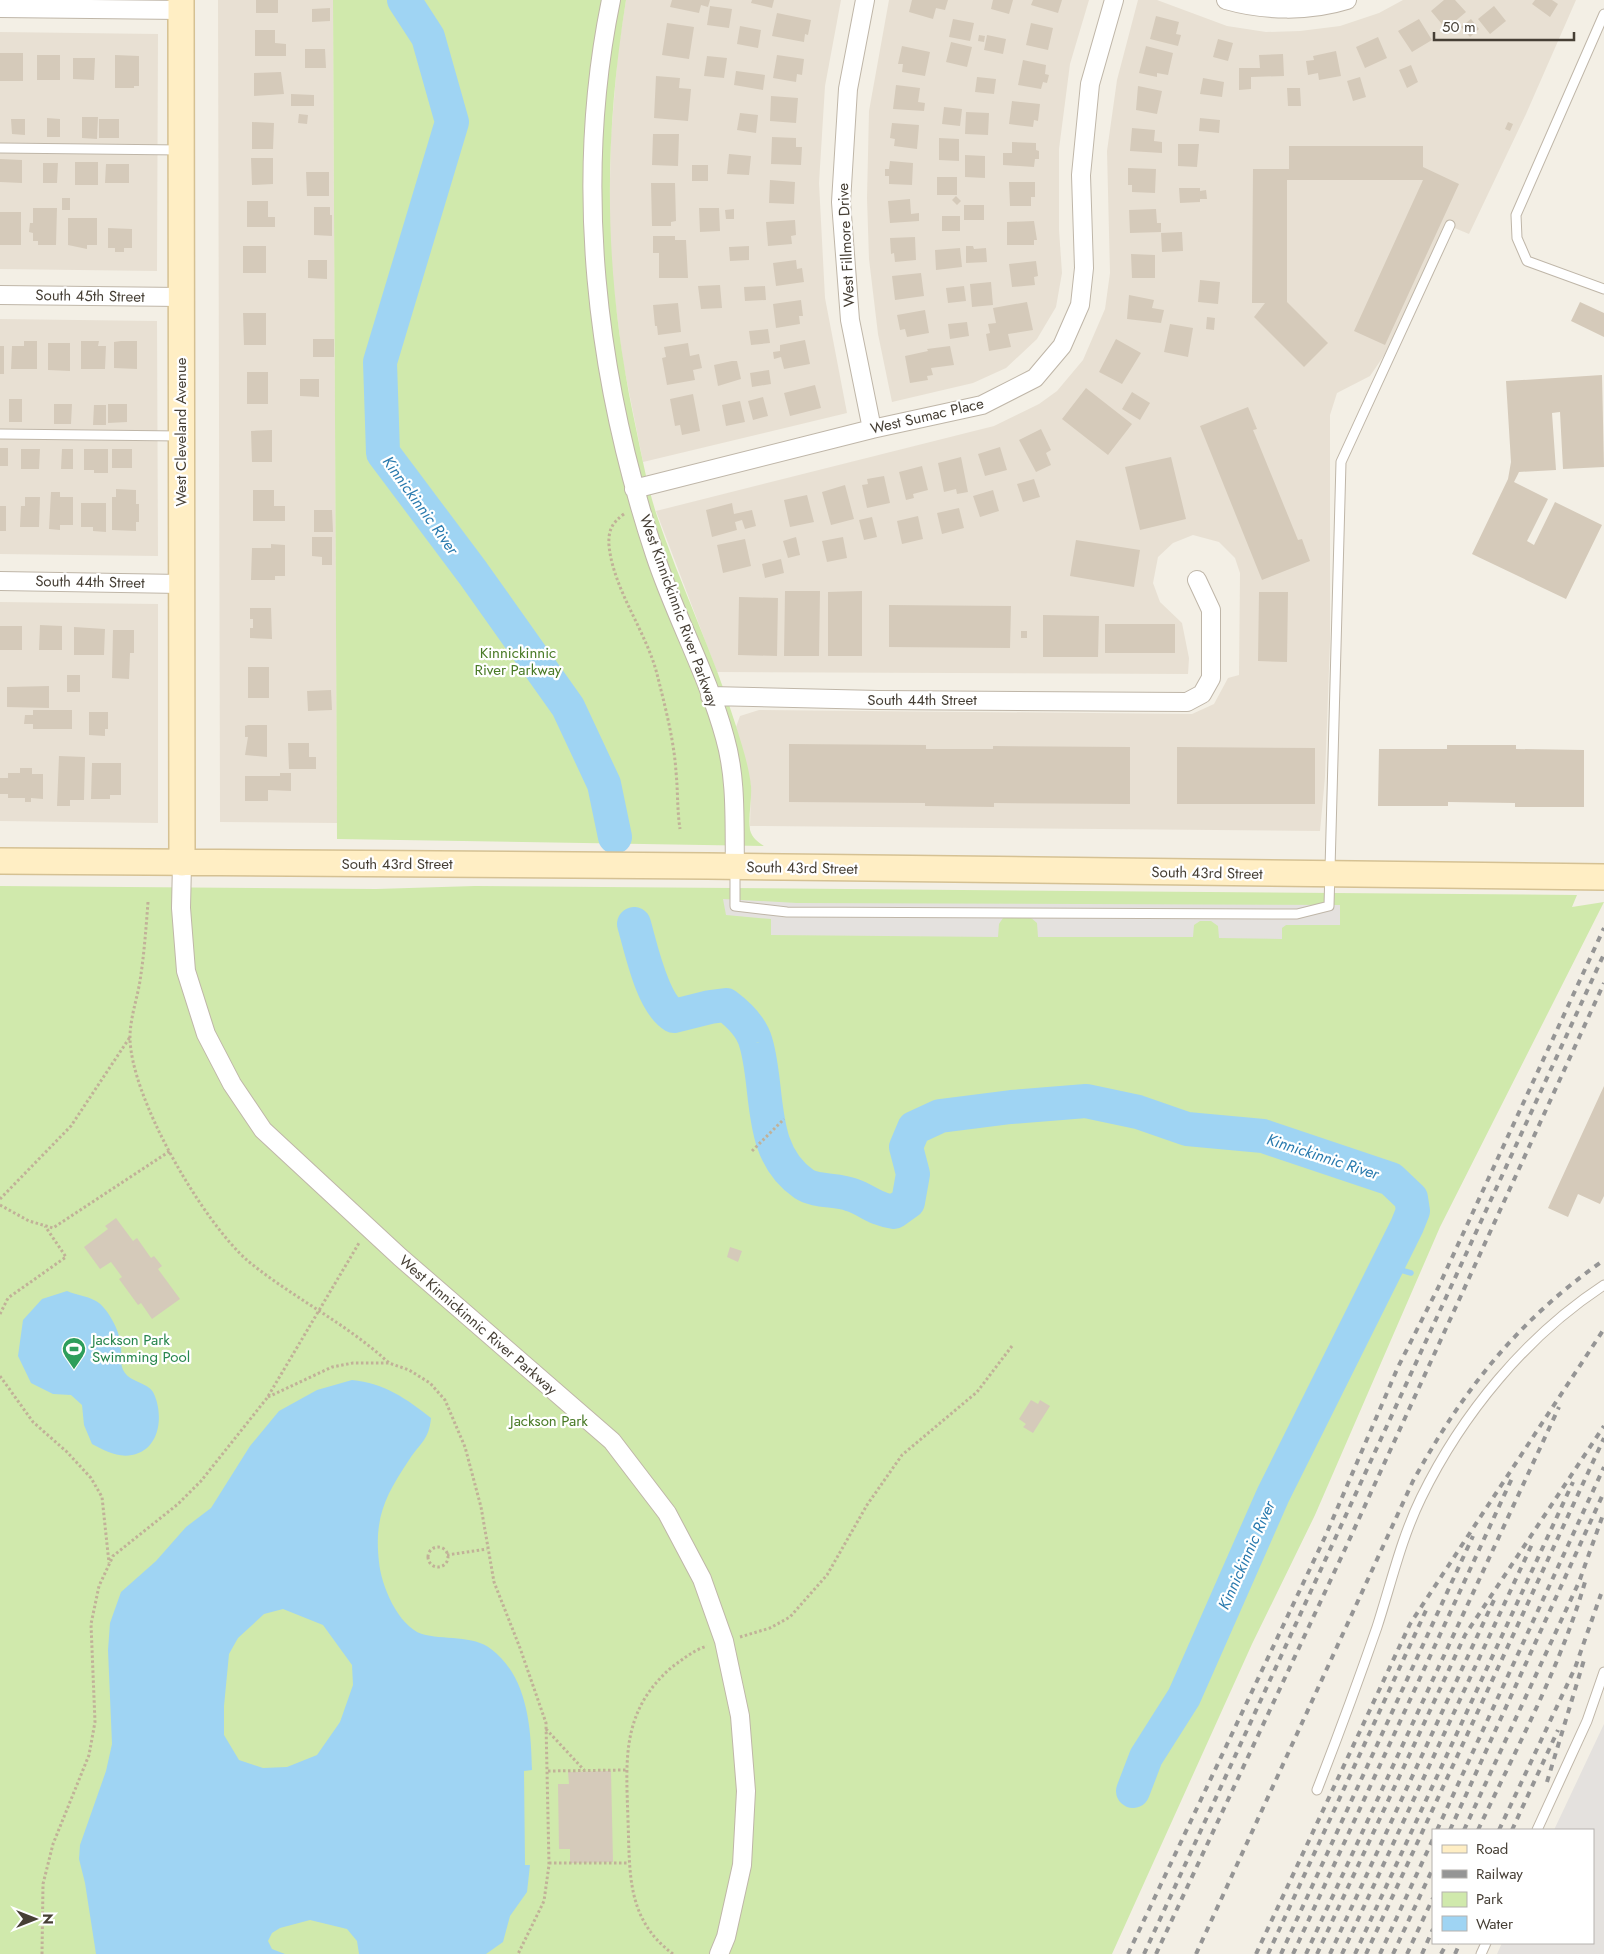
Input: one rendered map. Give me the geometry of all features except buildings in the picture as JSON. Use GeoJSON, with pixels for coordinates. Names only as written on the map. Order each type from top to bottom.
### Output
{"type":"FeatureCollection","features":[{"type":"Feature","properties":{"kind":"main road","name":"West Cleveland Avenue"},"geometry":{"type":"LineString","coordinates":[[182,5],[180,584],[182,863]]}},
{"type":"Feature","properties":{"kind":"main road","name":"South 43rd Street"},"geometry":{"type":"LineString","coordinates":[[0,861],[1604,877]]}},
{"type":"Feature","properties":{"kind":"street","name":"West Kinnickinnic River Parkway"},"geometry":{"type":"LineString","coordinates":[[611,0],[603,38],[593,150],[595,271],[607,376],[634,489],[655,556],[725,738],[734,790],[735,867]]}},
{"type":"Feature","properties":{"kind":"street","name":"West Fillmore Drive"},"geometry":{"type":"LineString","coordinates":[[865,0],[848,89],[841,202],[850,320],[872,429]]}},
{"type":"Feature","properties":{"kind":"street","name":"West Sumac Place"},"geometry":{"type":"LineString","coordinates":[[634,489],[872,429],[982,405],[1035,378],[1062,346],[1080,304],[1084,268],[1081,175],[1090,84],[1114,0]]}},
{"type":"Feature","properties":{"kind":"street"},"geometry":{"type":"LineString","coordinates":[[1226,0],[1252,6],[1298,8],[1348,0]]}},
{"type":"Feature","properties":{"kind":"street"},"geometry":{"type":"LineString","coordinates":[[0,8],[182,5]]}},
{"type":"Feature","properties":{"kind":"street","name":"South 45th Street"},"geometry":{"type":"LineString","coordinates":[[0,295],[181,298]]}},
{"type":"Feature","properties":{"kind":"street","name":"South 44th Street"},"geometry":{"type":"LineString","coordinates":[[710,696],[878,700],[1187,702],[1202,694],[1211,678],[1211,610],[1197,580]]}},
{"type":"Feature","properties":{"kind":"street","name":"South 44th Street"},"geometry":{"type":"LineString","coordinates":[[0,581],[180,584]]}},
{"type":"Feature","properties":{"kind":"street","name":"West Kinnickinnic River Parkway"},"geometry":{"type":"LineString","coordinates":[[182,863],[181,908],[186,971],[206,1034],[232,1084],[264,1130],[369,1228],[612,1441],[667,1513],[702,1579],[724,1641],[740,1716],[746,1791],[742,1865],[726,1937],[719,1954]]}},
{"type":"Feature","properties":{"kind":"lane"},"geometry":{"type":"LineString","coordinates":[[1604,14],[1516,215],[1517,238],[1527,261],[1604,289]]}},
{"type":"Feature","properties":{"kind":"lane"},"geometry":{"type":"LineString","coordinates":[[0,148],[181,150]]}},
{"type":"Feature","properties":{"kind":"lane"},"geometry":{"type":"LineString","coordinates":[[735,867],[735,906],[787,912],[1298,914],[1329,906],[1341,462],[1450,225]]}},
{"type":"Feature","properties":{"kind":"lane"},"geometry":{"type":"LineString","coordinates":[[0,434],[181,436]]}},
{"type":"Feature","properties":{"kind":"lane"},"geometry":{"type":"LineString","coordinates":[[1317,1790],[1378,1624],[1401,1548],[1421,1499],[1452,1442],[1487,1393],[1533,1344],[1576,1303],[1604,1285]]}},
{"type":"Feature","properties":{"kind":"lane"},"geometry":{"type":"LineString","coordinates":[[1537,1829],[1587,1721],[1604,1672]]}},
{"type":"Feature","properties":{"kind":"path"},"geometry":{"type":"LineString","coordinates":[[624,514],[612,523],[610,548],[618,579],[657,674],[674,751],[676,802],[680,829]]}},
{"type":"Feature","properties":{"kind":"path"},"geometry":{"type":"LineString","coordinates":[[148,902],[140,978],[130,1037],[135,1069],[142,1092],[170,1151],[224,1235],[254,1265],[290,1294],[318,1310],[374,1349],[389,1363]]}},
{"type":"Feature","properties":{"kind":"path"},"geometry":{"type":"LineString","coordinates":[[0,1199],[71,1126],[130,1037]]}},
{"type":"Feature","properties":{"kind":"path"},"geometry":{"type":"LineString","coordinates":[[752,1151],[784,1119]]}},
{"type":"Feature","properties":{"kind":"path"},"geometry":{"type":"LineString","coordinates":[[0,1205],[29,1221],[53,1228],[170,1151]]}},
{"type":"Feature","properties":{"kind":"path"},"geometry":{"type":"LineString","coordinates":[[0,1314],[8,1298],[66,1257],[45,1226]]}},
{"type":"Feature","properties":{"kind":"path"},"geometry":{"type":"LineString","coordinates":[[42,1954],[43,1884],[53,1844],[90,1755],[95,1722],[91,1624],[99,1586],[113,1556],[178,1504],[201,1481],[267,1398],[318,1310],[369,1228]]}},
{"type":"Feature","properties":{"kind":"path"},"geometry":{"type":"LineString","coordinates":[[673,1954],[652,1934],[638,1912],[630,1884],[626,1760],[634,1722],[646,1693],[684,1658],[702,1647],[770,1628],[790,1616],[827,1575],[866,1505],[902,1455],[977,1392],[1012,1346]]}},
{"type":"Feature","properties":{"kind":"path"},"geometry":{"type":"LineString","coordinates":[[267,1398],[315,1374],[332,1368],[353,1363],[389,1363],[409,1370],[430,1383],[445,1400],[465,1447],[481,1507],[494,1582],[520,1648],[546,1728],[549,1863],[544,1901],[518,1954]]}},
{"type":"Feature","properties":{"kind":"path"},"geometry":{"type":"LineString","coordinates":[[0,1376],[33,1422],[67,1452],[91,1478],[102,1497],[109,1564]]}},
{"type":"Feature","properties":{"kind":"path"},"geometry":{"type":"LineString","coordinates":[[438,1547],[444,1550],[447,1555],[445,1564],[440,1567],[431,1564],[428,1559],[431,1550],[438,1547]]}},
{"type":"Feature","properties":{"kind":"path"},"geometry":{"type":"LineString","coordinates":[[447,1555],[487,1549]]}},
{"type":"Feature","properties":{"kind":"path"},"geometry":{"type":"LineString","coordinates":[[546,1728],[585,1770]]}},
{"type":"Feature","properties":{"kind":"path"},"geometry":{"type":"LineString","coordinates":[[548,1771],[626,1770]]}},
{"type":"Feature","properties":{"kind":"path"},"geometry":{"type":"LineString","coordinates":[[549,1863],[629,1863]]}},
{"type":"Feature","properties":{"kind":"shaded area"},"geometry":{"type":"Polygon","coordinates":[[[218,0],[333,0],[337,823],[220,822],[218,0]]]}},
{"type":"Feature","properties":{"kind":"shaded area"},"geometry":{"type":"Polygon","coordinates":[[[626,0],[841,0],[825,86],[819,183],[825,298],[847,413],[643,462],[623,362],[613,284],[609,223],[611,136],[618,51],[626,0]]]}},
{"type":"Feature","properties":{"kind":"shaded area"},"geometry":{"type":"Polygon","coordinates":[[[889,0],[1089,0],[1070,64],[1059,149],[1059,230],[1062,273],[1056,307],[1037,339],[1006,368],[973,383],[892,402],[878,334],[869,259],[867,198],[869,111],[889,0]]]}},
{"type":"Feature","properties":{"kind":"shaded area"},"geometry":{"type":"Polygon","coordinates":[[[1138,0],[1157,0],[1227,26],[1266,32],[1300,31],[1340,26],[1379,13],[1403,0],[1576,0],[1526,114],[1469,234],[1445,224],[1385,354],[1370,376],[1337,393],[1330,415],[1330,641],[1325,777],[1320,831],[750,826],[751,786],[736,727],[740,716],[759,710],[1192,714],[1214,704],[1228,678],[1239,675],[1240,573],[1235,558],[1219,542],[1193,535],[1173,543],[1158,557],[1153,583],[1160,602],[1182,623],[1189,658],[1188,674],[717,672],[656,511],[994,426],[1039,404],[1057,391],[1083,360],[1105,309],[1110,273],[1107,151],[1117,80],[1138,0]]]}},
{"type":"Feature","properties":{"kind":"shaded area"},"geometry":{"type":"Polygon","coordinates":[[[0,32],[158,34],[157,271],[0,269],[0,32]]]}},
{"type":"Feature","properties":{"kind":"shaded area"},"geometry":{"type":"Polygon","coordinates":[[[0,319],[157,321],[158,556],[0,554],[0,319]]]}},
{"type":"Feature","properties":{"kind":"shaded area"},"geometry":{"type":"Polygon","coordinates":[[[0,602],[158,604],[158,823],[0,821],[0,602]]]}},
{"type":"Feature","properties":{"kind":"shaded area"},"geometry":{"type":"Polygon","coordinates":[[[723,899],[797,903],[1340,905],[1340,925],[1286,925],[1282,928],[1282,939],[1219,938],[1218,926],[1211,921],[1200,921],[1194,925],[1193,937],[1038,937],[1037,923],[1030,917],[1003,918],[999,924],[998,937],[771,935],[771,919],[726,915],[723,899]]]}},
{"type":"Feature","properties":{"kind":"shaded area"},"geometry":{"type":"Polygon","coordinates":[[[1604,1724],[1604,1954],[1497,1954],[1502,1944],[1594,1944],[1594,1829],[1554,1829],[1604,1724]]]}},
{"type":"Feature","properties":{"kind":"green space","name":"Kinnickinnic River Parkway"},"geometry":{"type":"Polygon","coordinates":[[[333,0],[626,0],[613,105],[610,157],[612,258],[623,361],[652,501],[665,540],[718,672],[736,726],[750,779],[750,830],[754,838],[764,846],[337,839],[333,0]]]}},
{"type":"Feature","properties":{"kind":"green space","name":"Jackson Park"},"geometry":{"type":"Polygon","coordinates":[[[0,886],[376,889],[475,886],[1577,895],[1572,907],[1604,902],[1440,1227],[1315,1515],[1252,1644],[1112,1954],[0,1954],[0,886]]]}},
{"type":"Feature","properties":{"kind":"water","name":"Jackson Park Swimming Pool"},"geometry":{"type":"Polygon","coordinates":[[[67,1291],[92,1299],[103,1307],[111,1317],[121,1342],[121,1364],[123,1370],[131,1379],[147,1386],[153,1392],[158,1410],[158,1430],[149,1446],[142,1452],[126,1456],[111,1453],[92,1444],[84,1425],[82,1405],[71,1395],[53,1394],[31,1383],[18,1356],[23,1320],[42,1299],[67,1291]]]}},
{"type":"Feature","properties":{"kind":"water"},"geometry":{"type":"Polygon","coordinates":[[[352,1380],[364,1382],[385,1388],[413,1404],[431,1418],[426,1436],[393,1485],[383,1508],[378,1533],[380,1571],[392,1604],[405,1623],[413,1630],[430,1636],[467,1640],[484,1645],[503,1661],[513,1674],[520,1689],[528,1721],[532,1770],[524,1771],[525,1865],[530,1865],[527,1892],[510,1916],[503,1942],[486,1954],[359,1954],[357,1941],[347,1929],[310,1920],[280,1928],[272,1933],[268,1941],[272,1949],[285,1954],[96,1954],[85,1883],[79,1859],[80,1845],[106,1771],[112,1744],[108,1650],[110,1623],[121,1592],[156,1561],[186,1527],[211,1508],[250,1446],[279,1411],[317,1390],[352,1380]],[[283,1609],[264,1614],[238,1638],[229,1654],[224,1706],[224,1735],[239,1760],[263,1768],[287,1767],[317,1755],[340,1722],[353,1685],[352,1665],[323,1625],[283,1609]]]}},
{"type":"Feature","properties":{"kind":"waterway","name":"Kinnickinnic River"},"geometry":{"type":"LineString","coordinates":[[404,0],[428,37],[452,122],[380,362],[383,453],[473,573],[568,707],[604,784],[615,837]]}},
{"type":"Feature","properties":{"kind":"waterway","name":"Kinnickinnic River"},"geometry":{"type":"LineString","coordinates":[[634,924],[648,974],[659,1000],[666,1009],[674,1016],[726,1005],[748,1027],[756,1043],[772,1138],[779,1155],[789,1171],[809,1187],[846,1193],[881,1209],[894,1212],[908,1202],[913,1174],[906,1147],[914,1128],[940,1116],[1011,1107],[1086,1101],[1138,1112],[1187,1129],[1263,1136],[1391,1179],[1411,1198],[1413,1211],[1407,1226],[1273,1495],[1184,1697],[1146,1757],[1133,1791]]}},
{"type":"Feature","properties":{"kind":"waterway"},"geometry":{"type":"LineString","coordinates":[[1387,1266],[1411,1273]]}},
{"type":"Feature","properties":{"kind":"railway"},"geometry":{"type":"LineString","coordinates":[[1128,1954],[1325,1537],[1398,1367],[1438,1288],[1604,928]]}},
{"type":"Feature","properties":{"kind":"railway"},"geometry":{"type":"LineString","coordinates":[[1144,1954],[1604,954]]}},
{"type":"Feature","properties":{"kind":"railway"},"geometry":{"type":"LineString","coordinates":[[1156,1954],[1346,1547],[1604,983]]}},
{"type":"Feature","properties":{"kind":"railway"},"geometry":{"type":"LineString","coordinates":[[1196,1954],[1413,1481],[1432,1448],[1473,1387],[1519,1332],[1573,1283],[1604,1260]]}},
{"type":"Feature","properties":{"kind":"railway"},"geometry":{"type":"LineString","coordinates":[[1256,1954],[1410,1624],[1604,1329]]}},
{"type":"Feature","properties":{"kind":"railway"},"geometry":{"type":"LineString","coordinates":[[1306,1954],[1559,1407]]}},
{"type":"Feature","properties":{"kind":"railway"},"geometry":{"type":"LineString","coordinates":[[1317,1954],[1465,1635],[1604,1426]]}},
{"type":"Feature","properties":{"kind":"railway"},"geometry":{"type":"LineString","coordinates":[[1366,1954],[1604,1438]]}},
{"type":"Feature","properties":{"kind":"railway"},"geometry":{"type":"LineString","coordinates":[[1437,1829],[1604,1467]]}},
{"type":"Feature","properties":{"kind":"railway"},"geometry":{"type":"LineString","coordinates":[[1293,1954],[1513,1476]]}},
{"type":"Feature","properties":{"kind":"railway"},"geometry":{"type":"LineString","coordinates":[[1355,1954],[1573,1482]]}},
{"type":"Feature","properties":{"kind":"railway"},"geometry":{"type":"LineString","coordinates":[[1450,1829],[1604,1492]]}},
{"type":"Feature","properties":{"kind":"railway"},"geometry":{"type":"LineString","coordinates":[[1464,1829],[1579,1582],[1604,1512]]}},
{"type":"Feature","properties":{"kind":"railway"},"geometry":{"type":"LineString","coordinates":[[1281,1954],[1473,1536]]}},
{"type":"Feature","properties":{"kind":"railway"},"geometry":{"type":"LineString","coordinates":[[1342,1954],[1533,1542]]}},
{"type":"Feature","properties":{"kind":"railway"},"geometry":{"type":"LineString","coordinates":[[1478,1829],[1550,1677],[1575,1614],[1585,1582]]}},
{"type":"Feature","properties":{"kind":"railway"},"geometry":{"type":"LineString","coordinates":[[1499,1829],[1575,1668],[1601,1594]]}},
{"type":"Feature","properties":{"kind":"railway"},"geometry":{"type":"LineString","coordinates":[[1330,1954],[1494,1600]]}},
{"type":"Feature","properties":{"kind":"railway"},"geometry":{"type":"LineString","coordinates":[[1268,1954],[1428,1606]]}},
{"type":"Feature","properties":{"kind":"railway"},"geometry":{"type":"LineString","coordinates":[[1547,1782],[1584,1660]]}},
{"type":"Feature","properties":{"kind":"railway"},"geometry":{"type":"LineString","coordinates":[[1512,1829],[1558,1730]]}},
{"type":"Feature","properties":{"kind":"railway"},"geometry":{"type":"LineString","coordinates":[[1380,1954],[1432,1841]]}},
{"type":"Feature","properties":{"kind":"railway"},"geometry":{"type":"LineString","coordinates":[[1393,1954],[1432,1870]]}},
{"type":"Feature","properties":{"kind":"railway"},"geometry":{"type":"LineString","coordinates":[[1407,1954],[1432,1900]]}},
{"type":"Feature","properties":{"kind":"railway"},"geometry":{"type":"LineString","coordinates":[[1422,1954],[1432,1931]]}},
{"type":"Feature","properties":{"kind":"railway"},"geometry":{"type":"LineString","coordinates":[[1441,1954],[1446,1944]]}},
{"type":"Feature","properties":{"kind":"railway"},"geometry":{"type":"LineString","coordinates":[[1455,1954],[1460,1944]]}},
{"type":"Feature","properties":{"kind":"place","name":"Jackson Park Swimming Pool"},"geometry":{"type":"Point","coordinates":[74,1370]}}]}
